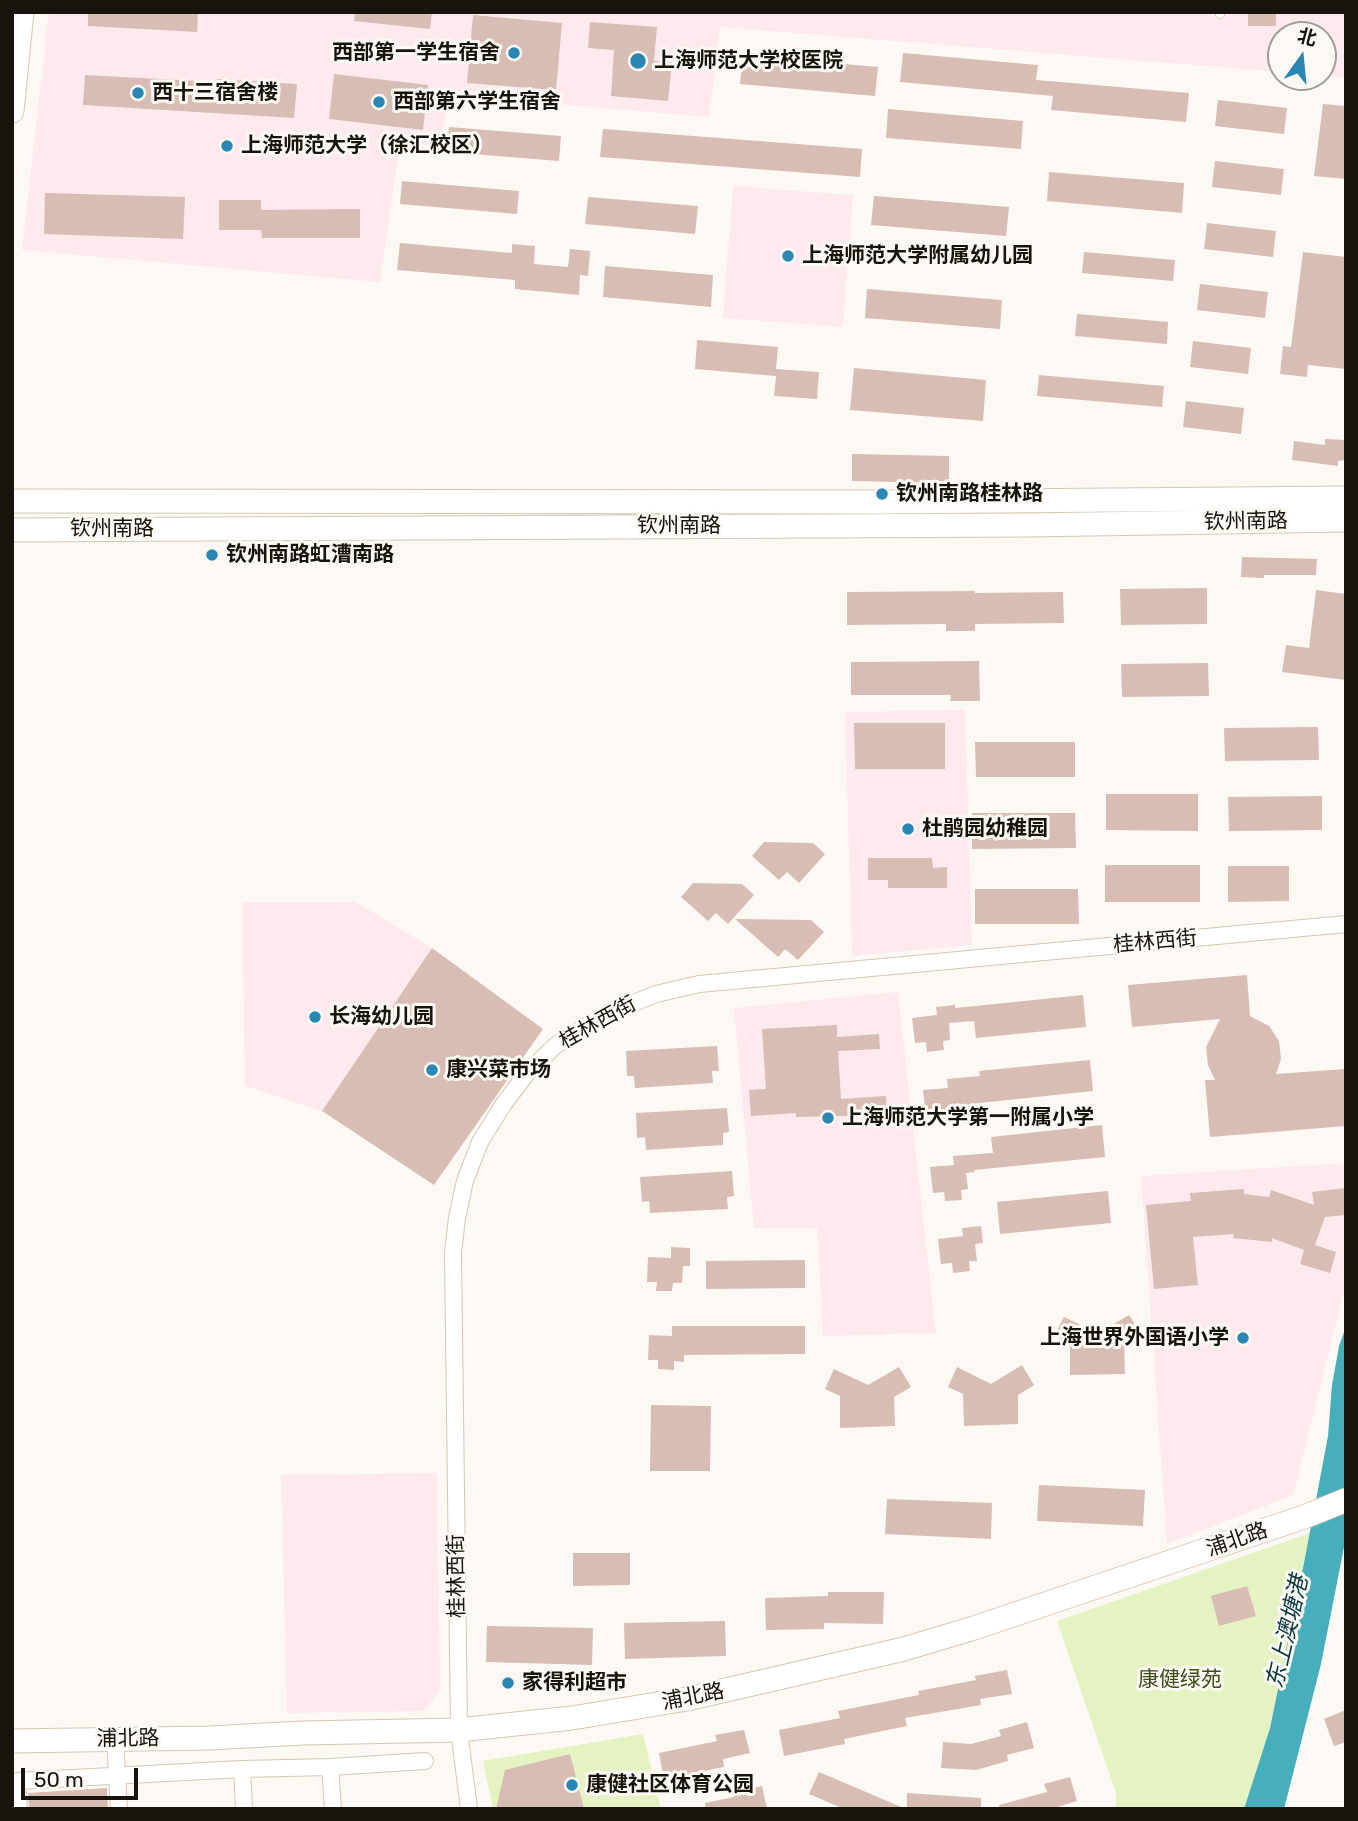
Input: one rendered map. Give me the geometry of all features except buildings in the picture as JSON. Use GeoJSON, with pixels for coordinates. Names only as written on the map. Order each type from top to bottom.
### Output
{"type":"FeatureCollection","features":[{"type":"Feature","properties":{"kind":"street"},"geometry":{"type":"LineString","coordinates":[[12,111],[22,12]]}},
{"type":"Feature","properties":{"kind":"street","name":"钦州南路"},"geometry":{"type":"LineString","coordinates":[[12,501],[881,502],[1346,498]]}},
{"type":"Feature","properties":{"kind":"street","name":"钦州南路"},"geometry":{"type":"LineString","coordinates":[[12,530],[1028,525],[1346,520]]}},
{"type":"Feature","properties":{"kind":"street","name":"桂林西街"},"geometry":{"type":"LineString","coordinates":[[469,1809],[459,1730],[453,1253],[465,1181],[480,1142],[527,1073],[555,1046],[586,1026],[656,994],[699,984],[1346,924]]}},
{"type":"Feature","properties":{"kind":"street","name":"浦北路"},"geometry":{"type":"LineString","coordinates":[[12,1741],[459,1730],[572,1718],[687,1699],[904,1648],[1041,1607],[1304,1517],[1346,1500]]}},
{"type":"Feature","properties":{"kind":"street"},"geometry":{"type":"LineString","coordinates":[[115,1739],[119,1809]]}},
{"type":"Feature","properties":{"kind":"street"},"geometry":{"type":"LineString","coordinates":[[19,1809],[17,1781],[425,1761]]}},
{"type":"Feature","properties":{"kind":"street"},"geometry":{"type":"LineString","coordinates":[[330,1767],[333,1809]]}},
{"type":"Feature","properties":{"kind":"street"},"geometry":{"type":"LineString","coordinates":[[242,1769],[244,1809]]}},
{"type":"Feature","properties":{"kind":"shaded area","name":"上海师范大学（徐汇校区）"},"geometry":{"type":"Polygon","coordinates":[[[49,12],[1346,12],[1346,78],[1337,77],[1337,21],[1267,21],[1267,71],[720,27],[709,117],[451,95],[440,142],[399,150],[380,282],[22,250],[49,12]]]}},
{"type":"Feature","properties":{"kind":"shaded area","name":"上海师范大学附属幼儿园"},"geometry":{"type":"Polygon","coordinates":[[[733,186],[853,195],[843,327],[723,318],[733,186]]]}},
{"type":"Feature","properties":{"kind":"shaded area","name":"杜鹃园幼稚园"},"geometry":{"type":"Polygon","coordinates":[[[965,710],[972,945],[852,956],[845,712],[965,710]]]}},
{"type":"Feature","properties":{"kind":"shaded area","name":"长海幼儿园"},"geometry":{"type":"Polygon","coordinates":[[[242,902],[356,902],[432,948],[322,1111],[245,1086],[242,902]]]}},
{"type":"Feature","properties":{"kind":"shaded area","name":"上海师范大学第一附属小学"},"geometry":{"type":"Polygon","coordinates":[[[898,992],[936,1333],[823,1336],[817,1228],[754,1228],[734,1008],[898,992]]]}},
{"type":"Feature","properties":{"kind":"shaded area","name":"上海世界外国语小学"},"geometry":{"type":"Polygon","coordinates":[[[1346,1163],[1346,1283],[1293,1495],[1167,1544],[1141,1176],[1346,1163]]]}},
{"type":"Feature","properties":{"kind":"shaded area"},"geometry":{"type":"Polygon","coordinates":[[[437,1473],[440,1690],[424,1711],[287,1713],[281,1475],[437,1473]]]}},
{"type":"Feature","properties":{"kind":"green space","name":"康健绿苑"},"geometry":{"type":"Polygon","coordinates":[[[1310,1533],[1270,1728],[1244,1809],[1116,1809],[1116,1793],[1057,1621],[1310,1533]]]}},
{"type":"Feature","properties":{"kind":"green space","name":"康健社区体育公园"},"geometry":{"type":"Polygon","coordinates":[[[643,1734],[661,1809],[493,1809],[483,1761],[643,1734]]]}},
{"type":"Feature","properties":{"kind":"water"},"geometry":{"type":"Polygon","coordinates":[[[1346,1327],[1346,1537],[1321,1664],[1284,1809],[1244,1809],[1270,1728],[1328,1436],[1332,1385],[1339,1346],[1346,1327]]]}},
{"type":"Feature","properties":{"kind":"place","name":"西部第一学生宿舍"},"geometry":{"type":"Point","coordinates":[514,53]}},
{"type":"Feature","properties":{"kind":"place","name":"上海师范大学校医院"},"geometry":{"type":"Point","coordinates":[638,61]}},
{"type":"Feature","properties":{"kind":"place","name":"西十三宿舍楼"},"geometry":{"type":"Point","coordinates":[138,93]}},
{"type":"Feature","properties":{"kind":"place","name":"西部第六学生宿舍"},"geometry":{"type":"Point","coordinates":[379,102]}},
{"type":"Feature","properties":{"kind":"place","name":"上海师范大学（徐汇校区）"},"geometry":{"type":"Point","coordinates":[227,146]}},
{"type":"Feature","properties":{"kind":"place","name":"上海师范大学附属幼儿园"},"geometry":{"type":"Point","coordinates":[788,256]}},
{"type":"Feature","properties":{"kind":"place","name":"钦州南路桂林路"},"geometry":{"type":"Point","coordinates":[882,494]}},
{"type":"Feature","properties":{"kind":"place","name":"钦州南路虹漕南路"},"geometry":{"type":"Point","coordinates":[212,555]}},
{"type":"Feature","properties":{"kind":"place","name":"杜鹃园幼稚园"},"geometry":{"type":"Point","coordinates":[908,829]}},
{"type":"Feature","properties":{"kind":"place","name":"长海幼儿园"},"geometry":{"type":"Point","coordinates":[315,1017]}},
{"type":"Feature","properties":{"kind":"place","name":"康兴菜市场"},"geometry":{"type":"Point","coordinates":[432,1070]}},
{"type":"Feature","properties":{"kind":"place","name":"上海师范大学第一附属小学"},"geometry":{"type":"Point","coordinates":[828,1118]}},
{"type":"Feature","properties":{"kind":"place","name":"上海世界外国语小学"},"geometry":{"type":"Point","coordinates":[1243,1338]}},
{"type":"Feature","properties":{"kind":"place","name":"家得利超市"},"geometry":{"type":"Point","coordinates":[508,1683]}},
{"type":"Feature","properties":{"kind":"place","name":"康健社区体育公园"},"geometry":{"type":"Point","coordinates":[572,1785]}},
{"type":"Feature","properties":{"kind":"water label","name":"东上澳塘港"},"geometry":{"type":"Point","coordinates":[1288,1632]}}]}
